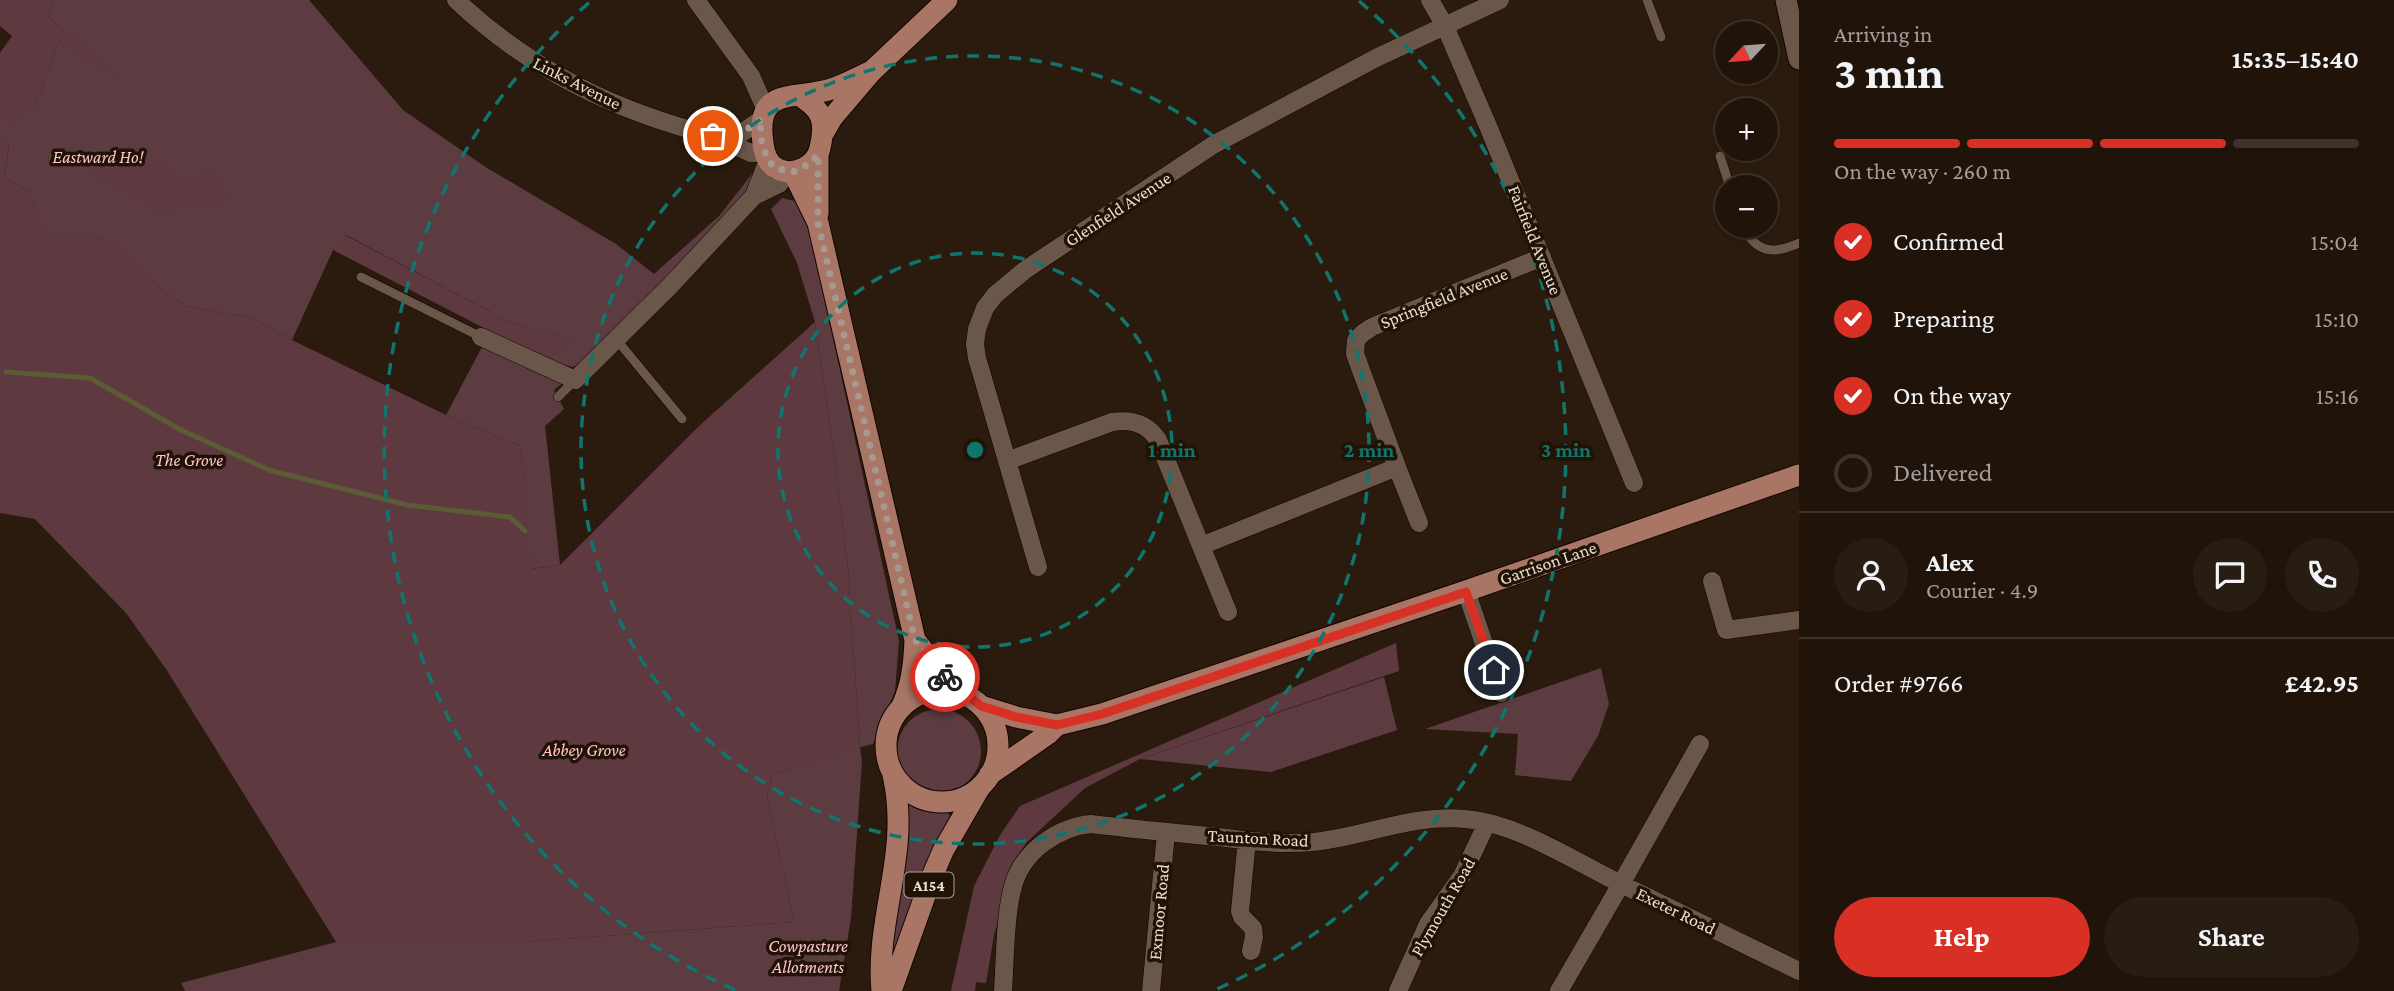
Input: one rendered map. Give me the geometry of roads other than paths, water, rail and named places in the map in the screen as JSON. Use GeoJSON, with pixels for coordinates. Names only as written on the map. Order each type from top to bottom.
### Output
{"type":"FeatureCollection","features":[{"type":"Feature","properties":{"kind":"main road"},"geometry":{"type":"LineString","coordinates":[[915,640],[945,678],[973,700],[993,723],[997,734],[997,755],[985,780],[964,797],[954,800],[933,801],[905,788],[892,771],[887,757],[886,740],[891,722],[902,706],[914,670],[915,640],[818,223],[818,154],[824,132],[832,118],[872,71],[947,0]]}},
{"type":"Feature","properties":{"kind":"main road"},"geometry":{"type":"LineString","coordinates":[[818,154],[811,163],[790,172],[775,168],[766,157],[760,127],[764,114],[782,97],[832,90],[872,71]]}},
{"type":"Feature","properties":{"kind":"main road"},"geometry":{"type":"LineString","coordinates":[[795,96],[817,109],[824,132]]}},
{"type":"Feature","properties":{"kind":"main road"},"geometry":{"type":"LineString","coordinates":[[790,172],[818,223]]}},
{"type":"Feature","properties":{"kind":"main road","name":"Garrison Lane"},"geometry":{"type":"LineString","coordinates":[[973,700],[1016,717],[1057,725],[1102,714],[1466,592],[1799,475]]}},
{"type":"Feature","properties":{"kind":"main road"},"geometry":{"type":"LineString","coordinates":[[902,706],[920,694],[942,690],[973,700]]}},
{"type":"Feature","properties":{"kind":"main road","name":"Garrison Lane"},"geometry":{"type":"LineString","coordinates":[[985,780],[1057,725]]}},
{"type":"Feature","properties":{"kind":"main road","name":"A154"},"geometry":{"type":"LineString","coordinates":[[882,991],[880,968],[899,846],[898,796],[892,771]]}},
{"type":"Feature","properties":{"kind":"main road","name":"A154"},"geometry":{"type":"LineString","coordinates":[[891,991],[939,861],[985,780]]}},
{"type":"Feature","properties":{"kind":"street","name":"Links Avenue"},"geometry":{"type":"LineString","coordinates":[[456,0],[524,56],[583,90],[643,115],[713,136],[766,157]]}},
{"type":"Feature","properties":{"kind":"street"},"geometry":{"type":"LineString","coordinates":[[696,0],[751,76],[764,114]]}},
{"type":"Feature","properties":{"kind":"street","name":"Fairfield Avenue"},"geometry":{"type":"LineString","coordinates":[[1430,0],[1445,26],[1634,483]]}},
{"type":"Feature","properties":{"kind":"street","name":"Glenfield Avenue"},"geometry":{"type":"LineString","coordinates":[[1038,567],[975,350],[979,322],[988,303],[1025,270],[1213,145],[1366,63],[1500,0]]}},
{"type":"Feature","properties":{"kind":"street"},"geometry":{"type":"LineString","coordinates":[[1786,0],[1799,59]]}},
{"type":"Feature","properties":{"kind":"street"},"geometry":{"type":"LineString","coordinates":[[751,76],[779,94],[795,96]]}},
{"type":"Feature","properties":{"kind":"street","name":"Links Avenue"},"geometry":{"type":"LineString","coordinates":[[713,136],[740,134],[764,114]]}},
{"type":"Feature","properties":{"kind":"street"},"geometry":{"type":"LineString","coordinates":[[754,196],[766,157]]}},
{"type":"Feature","properties":{"kind":"street"},"geometry":{"type":"LineString","coordinates":[[481,337],[575,380],[670,286],[754,196],[779,184],[790,172]]}},
{"type":"Feature","properties":{"kind":"street","name":"Springfield Avenue"},"geometry":{"type":"LineString","coordinates":[[1419,523],[1357,362],[1356,341],[1363,332],[1383,322],[1542,257]]}},
{"type":"Feature","properties":{"kind":"street"},"geometry":{"type":"LineString","coordinates":[[1007,461],[1112,422],[1125,420],[1141,424],[1158,440],[1228,612]]}},
{"type":"Feature","properties":{"kind":"street"},"geometry":{"type":"LineString","coordinates":[[1200,546],[1397,467]]}},
{"type":"Feature","properties":{"kind":"street"},"geometry":{"type":"LineString","coordinates":[[1712,581],[1726,630],[1799,620]]}},
{"type":"Feature","properties":{"kind":"street"},"geometry":{"type":"LineString","coordinates":[[1466,592],[1501,693]]}},
{"type":"Feature","properties":{"kind":"street","name":"Exeter Road"},"geometry":{"type":"LineString","coordinates":[[1700,744],[1621,884],[1799,971]]}},
{"type":"Feature","properties":{"kind":"street","name":"Taunton Road"},"geometry":{"type":"LineString","coordinates":[[1003,991],[1013,885],[1018,872],[1040,846],[1075,826],[1091,824],[1274,843],[1314,842],[1417,820],[1465,818],[1487,822],[1527,837],[1621,884]]}},
{"type":"Feature","properties":{"kind":"street","name":"Plymouth Road"},"geometry":{"type":"LineString","coordinates":[[1398,991],[1428,924],[1462,877],[1487,822]]}},
{"type":"Feature","properties":{"kind":"street","name":"Exmoor Road"},"geometry":{"type":"LineString","coordinates":[[1151,991],[1166,832]]}},
{"type":"Feature","properties":{"kind":"street"},"geometry":{"type":"LineString","coordinates":[[1247,840],[1240,911],[1253,928],[1251,951]]}},
{"type":"Feature","properties":{"kind":"street"},"geometry":{"type":"LineString","coordinates":[[1559,991],[1621,884]]}},
{"type":"Feature","properties":{"kind":"lane"},"geometry":{"type":"LineString","coordinates":[[1647,0],[1661,37]]}},
{"type":"Feature","properties":{"kind":"lane"},"geometry":{"type":"LineString","coordinates":[[1751,238],[1755,244],[1765,249],[1785,249],[1799,243]]}},
{"type":"Feature","properties":{"kind":"lane"},"geometry":{"type":"LineString","coordinates":[[360,277],[481,337]]}},
{"type":"Feature","properties":{"kind":"lane"},"geometry":{"type":"LineString","coordinates":[[616,340],[682,419]]}},
{"type":"Feature","properties":{"kind":"lane"},"geometry":{"type":"LineString","coordinates":[[558,397],[575,380]]}},
{"type":"Feature","properties":{"kind":"waterway"},"geometry":{"type":"LineString","coordinates":[[6,372],[90,378],[181,430],[269,470],[407,505],[510,517],[525,531]]}},
{"type":"Feature","properties":{"kind":"park label","name":"Eastward Ho!"},"geometry":{"type":"Point","coordinates":[98,157]}},
{"type":"Feature","properties":{"kind":"park label","name":"The Grove"},"geometry":{"type":"Point","coordinates":[189,460]}},
{"type":"Feature","properties":{"kind":"park label","name":"Abbey Grove"},"geometry":{"type":"Point","coordinates":[584,750]}},
{"type":"Feature","properties":{"kind":"park label","name":"Cowpasture Allotments"},"geometry":{"type":"Point","coordinates":[808,956]}}]}
